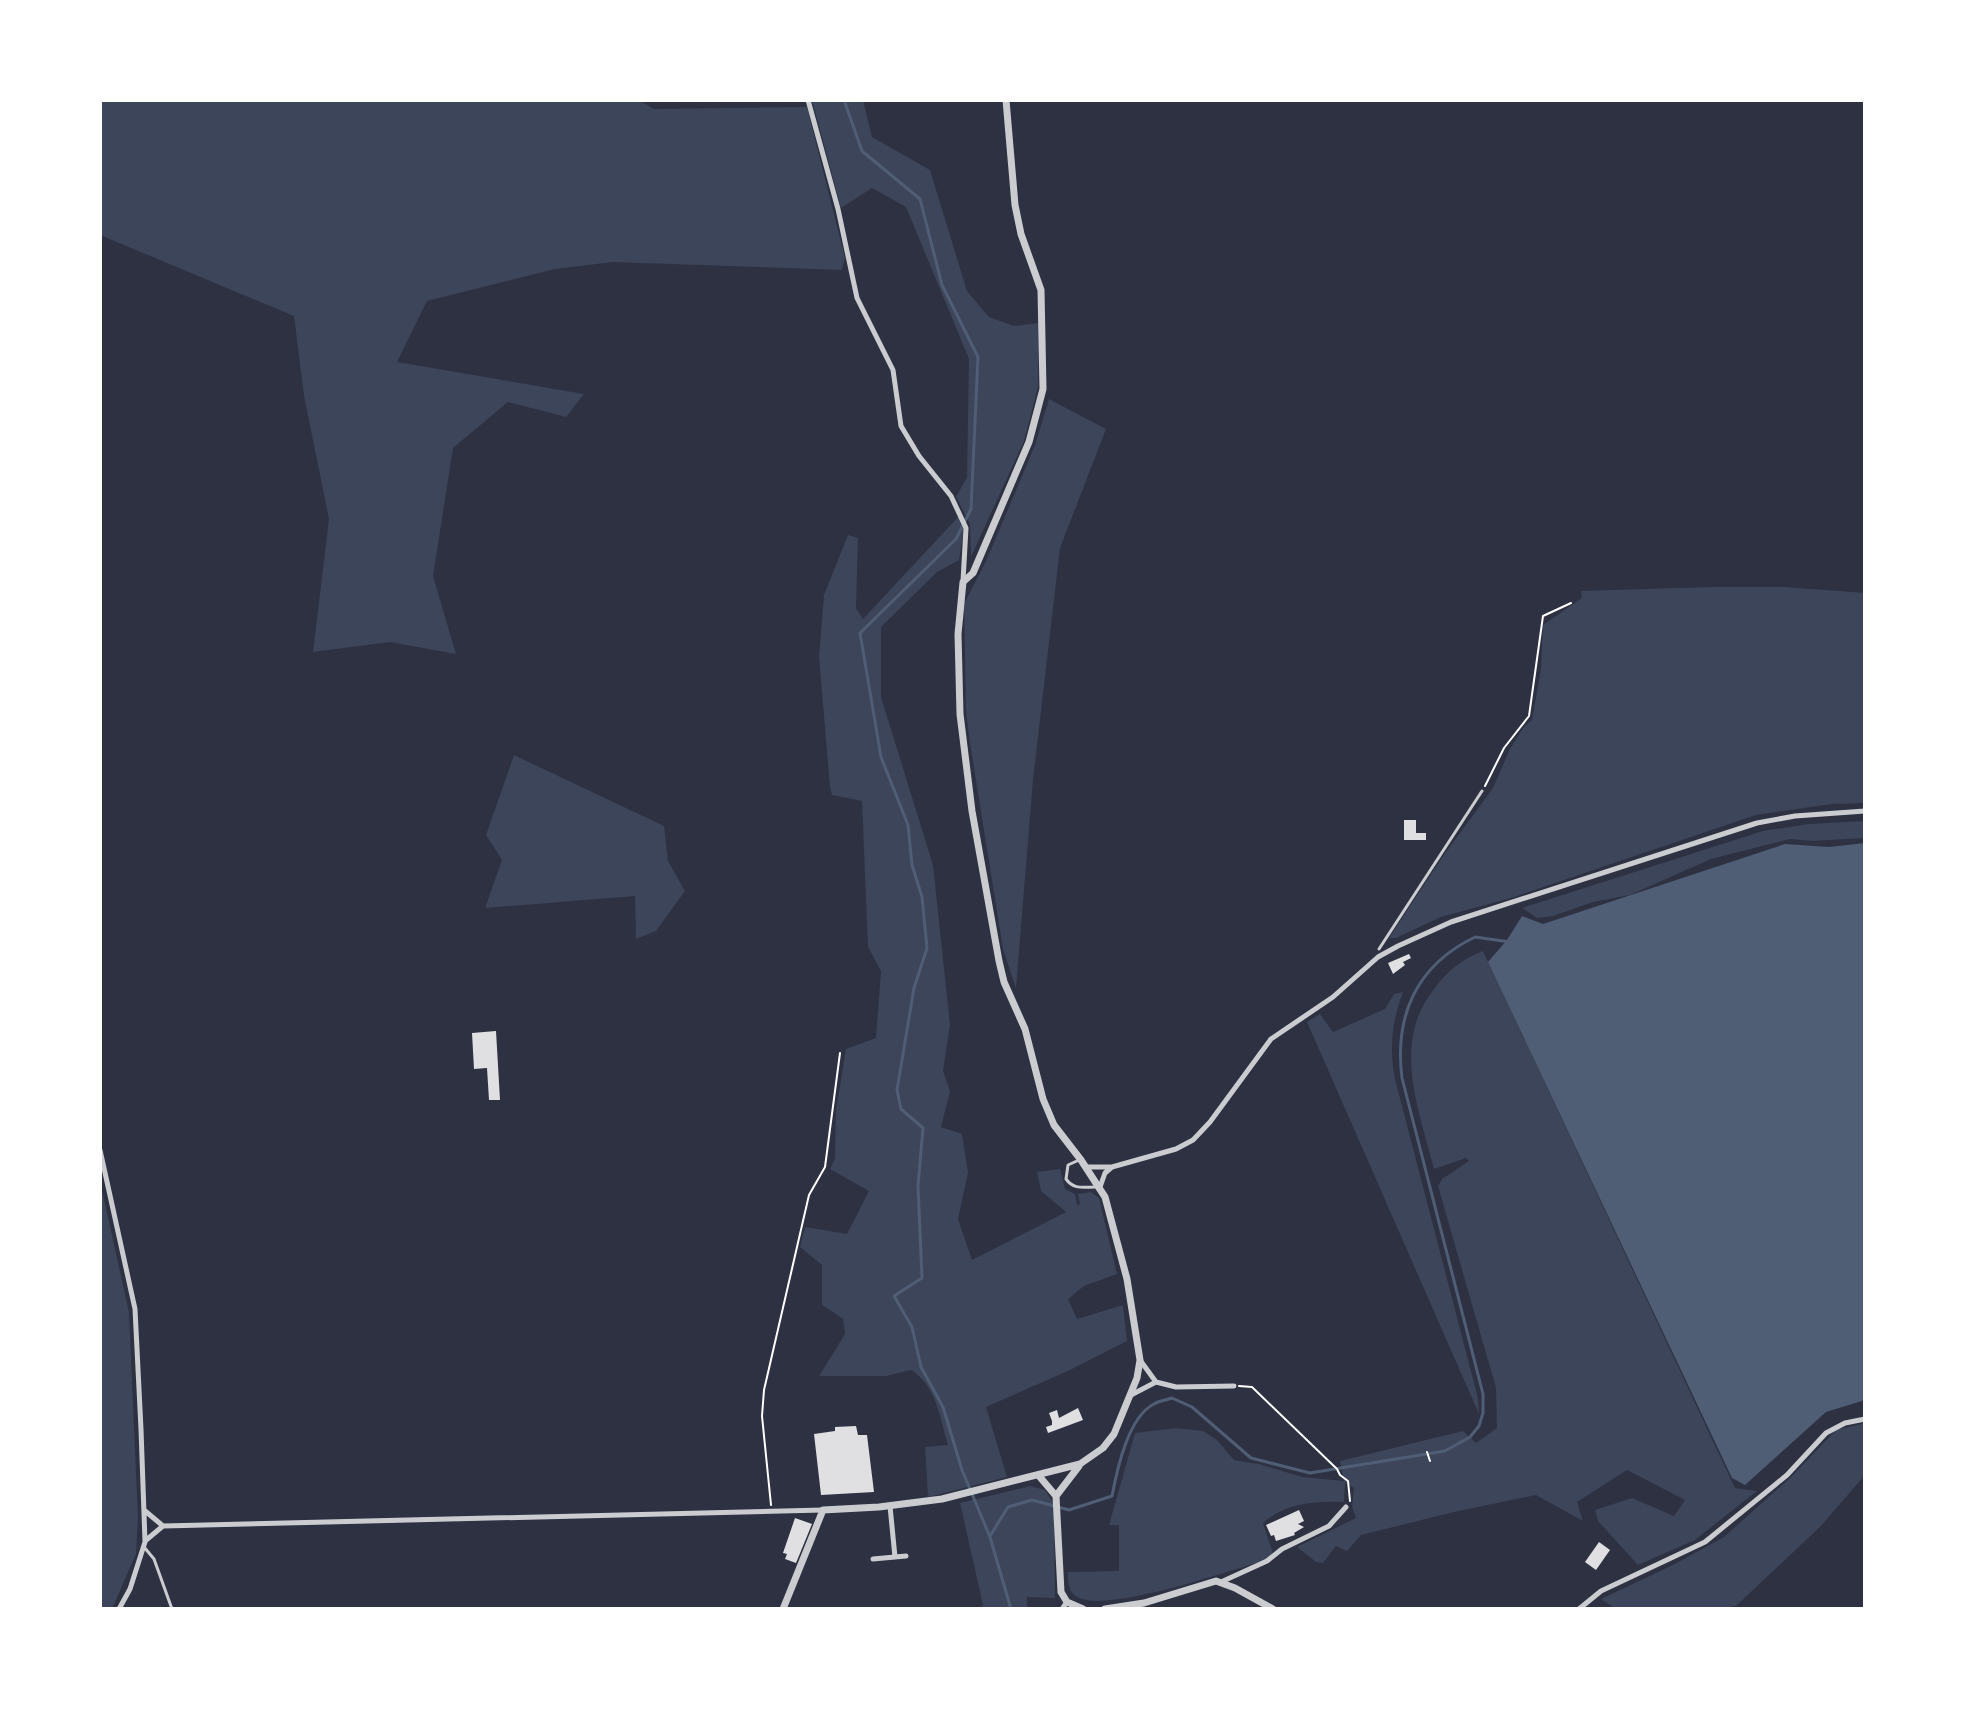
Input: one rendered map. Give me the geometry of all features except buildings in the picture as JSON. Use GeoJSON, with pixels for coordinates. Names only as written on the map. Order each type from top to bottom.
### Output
{"type":"FeatureCollection","features":[{"type":"Feature","properties":{"kind":"street"},"geometry":{"type":"LineString","coordinates":[[144,1510],[163,1526],[534,1519],[890,1506],[942,1499],[1080,1464],[1103,1448],[1114,1434],[1140,1360],[1127,1279],[1105,1197],[1084,1163],[1054,1125],[1043,1099],[1025,1029],[1004,982],[972,811],[960,714],[958,634],[966,528],[951,496],[919,456],[901,426],[893,370],[857,298],[838,209],[808,100]]}},
{"type":"Feature","properties":{"kind":"street"},"geometry":{"type":"LineString","coordinates":[[963,582],[973,573],[1029,442],[1043,389],[1041,290],[1021,234],[1015,205],[1006,100]]}},
{"type":"Feature","properties":{"kind":"street"},"geometry":{"type":"LineString","coordinates":[[1084,1163],[1112,1167],[1176,1149],[1193,1140],[1210,1122],[1271,1039],[1333,997],[1378,957],[1417,936],[1603,871],[1757,823],[1795,816],[1865,811]]}},
{"type":"Feature","properties":{"kind":"street"},"geometry":{"type":"LineString","coordinates":[[100,1150],[135,1309],[144,1510],[144,1544],[130,1589],[119,1609]]}},
{"type":"Feature","properties":{"kind":"street"},"geometry":{"type":"LineString","coordinates":[[1100,1187],[1105,1173],[1112,1167]]}},
{"type":"Feature","properties":{"kind":"street"},"geometry":{"type":"LineString","coordinates":[[1140,1360],[1156,1382],[1176,1387],[1234,1386]]}},
{"type":"Feature","properties":{"kind":"street"},"geometry":{"type":"LineString","coordinates":[[1130,1395],[1156,1382]]}},
{"type":"Feature","properties":{"kind":"street"},"geometry":{"type":"LineString","coordinates":[[1579,1609],[1601,1591],[1705,1542],[1787,1475],[1826,1433],[1845,1423],[1865,1419]]}},
{"type":"Feature","properties":{"kind":"street"},"geometry":{"type":"LineString","coordinates":[[1056,1497],[1080,1464]]}},
{"type":"Feature","properties":{"kind":"street"},"geometry":{"type":"LineString","coordinates":[[1039,1476],[1056,1497],[1059,1580],[1065,1606],[1083,1609]]}},
{"type":"Feature","properties":{"kind":"street"},"geometry":{"type":"LineString","coordinates":[[890,1506],[895,1557]]}},
{"type":"Feature","properties":{"kind":"street"},"geometry":{"type":"LineString","coordinates":[[1105,1609],[1144,1603],[1199,1585],[1221,1582],[1267,1561],[1282,1549],[1329,1526],[1346,1507]]}},
{"type":"Feature","properties":{"kind":"street"},"geometry":{"type":"LineString","coordinates":[[783,1609],[823,1510]]}},
{"type":"Feature","properties":{"kind":"street"},"geometry":{"type":"LineString","coordinates":[[144,1544],[163,1526]]}},
{"type":"Feature","properties":{"kind":"street"},"geometry":{"type":"LineString","coordinates":[[873,1559],[906,1556]]}},
{"type":"Feature","properties":{"kind":"street"},"geometry":{"type":"LineString","coordinates":[[1221,1582],[1273,1609]]}},
{"type":"Feature","properties":{"kind":"lane"},"geometry":{"type":"LineString","coordinates":[[1379,949],[1482,791]]}},
{"type":"Feature","properties":{"kind":"lane"},"geometry":{"type":"LineString","coordinates":[[1084,1163],[1068,1165],[1066,1179],[1079,1188],[1100,1187]]}},
{"type":"Feature","properties":{"kind":"lane"},"geometry":{"type":"LineString","coordinates":[[144,1544],[154,1559],[172,1609]]}},
{"type":"Feature","properties":{"kind":"path"},"geometry":{"type":"LineString","coordinates":[[1482,791],[1504,748],[1529,716],[1543,616],[1571,603]]}},
{"type":"Feature","properties":{"kind":"path"},"geometry":{"type":"LineString","coordinates":[[772,1511],[762,1416],[764,1390],[809,1195],[825,1167],[840,1053]]}},
{"type":"Feature","properties":{"kind":"path"},"geometry":{"type":"LineString","coordinates":[[1234,1386],[1252,1387],[1328,1459],[1348,1481],[1351,1499]]}},
{"type":"Feature","properties":{"kind":"path"},"geometry":{"type":"LineString","coordinates":[[1427,1452],[1430,1461]]}},
{"type":"Feature","properties":{"kind":"shaded area"},"geometry":{"type":"Polygon","coordinates":[[[100,100],[639,100],[654,109],[807,107],[845,258],[842,270],[613,262],[555,269],[427,301],[397,362],[584,394],[566,417],[508,402],[453,448],[433,576],[456,654],[390,642],[313,652],[329,519],[304,396],[294,316],[100,235],[100,100]]]}},
{"type":"Feature","properties":{"kind":"shaded area"},"geometry":{"type":"Polygon","coordinates":[[[812,100],[863,100],[872,137],[930,170],[967,291],[989,317],[1014,326],[1039,323],[1038,387],[1024,441],[971,557],[970,524],[956,497],[967,477],[969,359],[906,207],[872,188],[841,208],[812,100]]]}},
{"type":"Feature","properties":{"kind":"shaded area"},"geometry":{"type":"Polygon","coordinates":[[[1049,399],[1106,429],[1060,548],[1033,780],[1016,988],[1003,949],[970,743],[966,712],[964,604],[987,559],[1035,445],[1049,399]]]}},
{"type":"Feature","properties":{"kind":"shaded area"},"geometry":{"type":"Polygon","coordinates":[[[959,516],[964,529],[959,560],[937,572],[881,627],[881,697],[933,865],[950,1025],[943,1071],[950,1091],[941,1127],[962,1134],[968,1173],[958,1219],[972,1260],[1066,1212],[1041,1191],[1037,1172],[1060,1169],[1065,1189],[1075,1194],[1077,1205],[1080,1204],[1078,1194],[1091,1192],[1099,1198],[1117,1274],[1084,1286],[1068,1299],[1077,1319],[1123,1305],[1127,1341],[986,1407],[1007,1477],[928,1497],[925,1447],[948,1445],[932,1393],[911,1370],[886,1376],[819,1376],[845,1334],[843,1319],[822,1305],[822,1265],[800,1247],[805,1227],[847,1234],[869,1191],[830,1169],[835,1158],[836,1110],[846,1049],[876,1038],[881,971],[868,947],[862,801],[832,795],[830,787],[819,657],[824,595],[848,535],[858,538],[856,608],[863,619],[959,516]]]}},
{"type":"Feature","properties":{"kind":"shaded area"},"geometry":{"type":"Polygon","coordinates":[[[1785,587],[1865,593],[1865,803],[1832,804],[1756,815],[1511,898],[1441,917],[1396,938],[1389,938],[1493,788],[1510,749],[1532,720],[1541,669],[1543,625],[1582,598],[1581,591],[1785,587]]]}},
{"type":"Feature","properties":{"kind":"shaded area"},"geometry":{"type":"Polygon","coordinates":[[[514,755],[664,826],[668,861],[685,891],[656,931],[636,939],[635,896],[485,908],[502,860],[486,835],[514,755]]]}},
{"type":"Feature","properties":{"kind":"shaded area"},"geometry":{"type":"Polygon","coordinates":[[[1865,821],[1865,838],[1790,839],[1711,859],[1630,895],[1593,902],[1553,916],[1537,918],[1522,908],[1763,831],[1808,824],[1865,821]]]}},
{"type":"Feature","properties":{"kind":"shaded area"},"geometry":{"type":"Polygon","coordinates":[[[1865,843],[1865,1400],[1826,1412],[1745,1485],[1732,1478],[1488,962],[1522,916],[1543,924],[1785,844],[1829,847],[1865,843]]]}},
{"type":"Feature","properties":{"kind":"shaded area"},"geometry":{"type":"Polygon","coordinates":[[[1483,951],[1735,1488],[1757,1491],[1695,1540],[1638,1565],[1598,1521],[1595,1510],[1632,1498],[1674,1516],[1685,1500],[1627,1470],[1577,1502],[1583,1521],[1536,1495],[1361,1535],[1347,1551],[1336,1546],[1323,1563],[1316,1562],[1297,1547],[1356,1518],[1352,1507],[1354,1488],[1345,1482],[1344,1502],[1291,1507],[1263,1523],[1273,1553],[1266,1560],[1199,1581],[1116,1600],[1094,1601],[1075,1596],[1069,1587],[1068,1572],[1119,1571],[1119,1525],[1109,1525],[1135,1433],[1176,1428],[1203,1431],[1217,1440],[1234,1460],[1302,1477],[1344,1481],[1340,1461],[1463,1431],[1476,1443],[1497,1428],[1496,1388],[1438,1186],[1442,1179],[1469,1161],[1466,1158],[1434,1169],[1416,1100],[1411,1054],[1421,1010],[1434,989],[1456,966],[1483,951]]]}},
{"type":"Feature","properties":{"kind":"shaded area"},"geometry":{"type":"Polygon","coordinates":[[[1403,992],[1393,1034],[1395,1079],[1478,1398],[1479,1414],[1307,1022],[1320,1014],[1333,1032],[1385,1009],[1394,994],[1403,992]]]}},
{"type":"Feature","properties":{"kind":"shaded area"},"geometry":{"type":"Polygon","coordinates":[[[100,1181],[129,1312],[138,1518],[136,1554],[112,1609],[100,1609],[100,1181]]]}},
{"type":"Feature","properties":{"kind":"shaded area"},"geometry":{"type":"Polygon","coordinates":[[[1865,1423],[1865,1475],[1820,1527],[1736,1606],[1719,1609],[1616,1609],[1601,1599],[1724,1537],[1791,1477],[1836,1430],[1865,1423]]]}},
{"type":"Feature","properties":{"kind":"shaded area"},"geometry":{"type":"Polygon","coordinates":[[[1030,1486],[1045,1490],[1054,1504],[1055,1598],[1027,1597],[1027,1609],[980,1609],[983,1605],[960,1503],[1030,1486]]]}},
{"type":"Feature","properties":{"kind":"waterway"},"geometry":{"type":"LineString","coordinates":[[844,100],[862,151],[920,199],[942,285],[978,357],[971,509],[956,539],[860,633],[881,757],[908,825],[912,865],[922,897],[927,948],[914,988],[897,1090],[901,1109],[923,1128],[918,1186],[922,1278],[894,1296],[912,1327],[921,1367],[943,1407],[962,1470],[990,1537],[1011,1609]]}},
{"type":"Feature","properties":{"kind":"waterway"},"geometry":{"type":"LineString","coordinates":[[990,1536],[1008,1507],[1032,1500],[1069,1510],[1112,1496],[1125,1445],[1137,1420],[1154,1404],[1172,1398],[1192,1407],[1251,1458],[1310,1473],[1445,1451],[1470,1437],[1479,1426],[1483,1413],[1483,1394],[1402,1078],[1400,1055],[1406,1013],[1424,977],[1438,962],[1475,937],[1510,942]]}}]}
